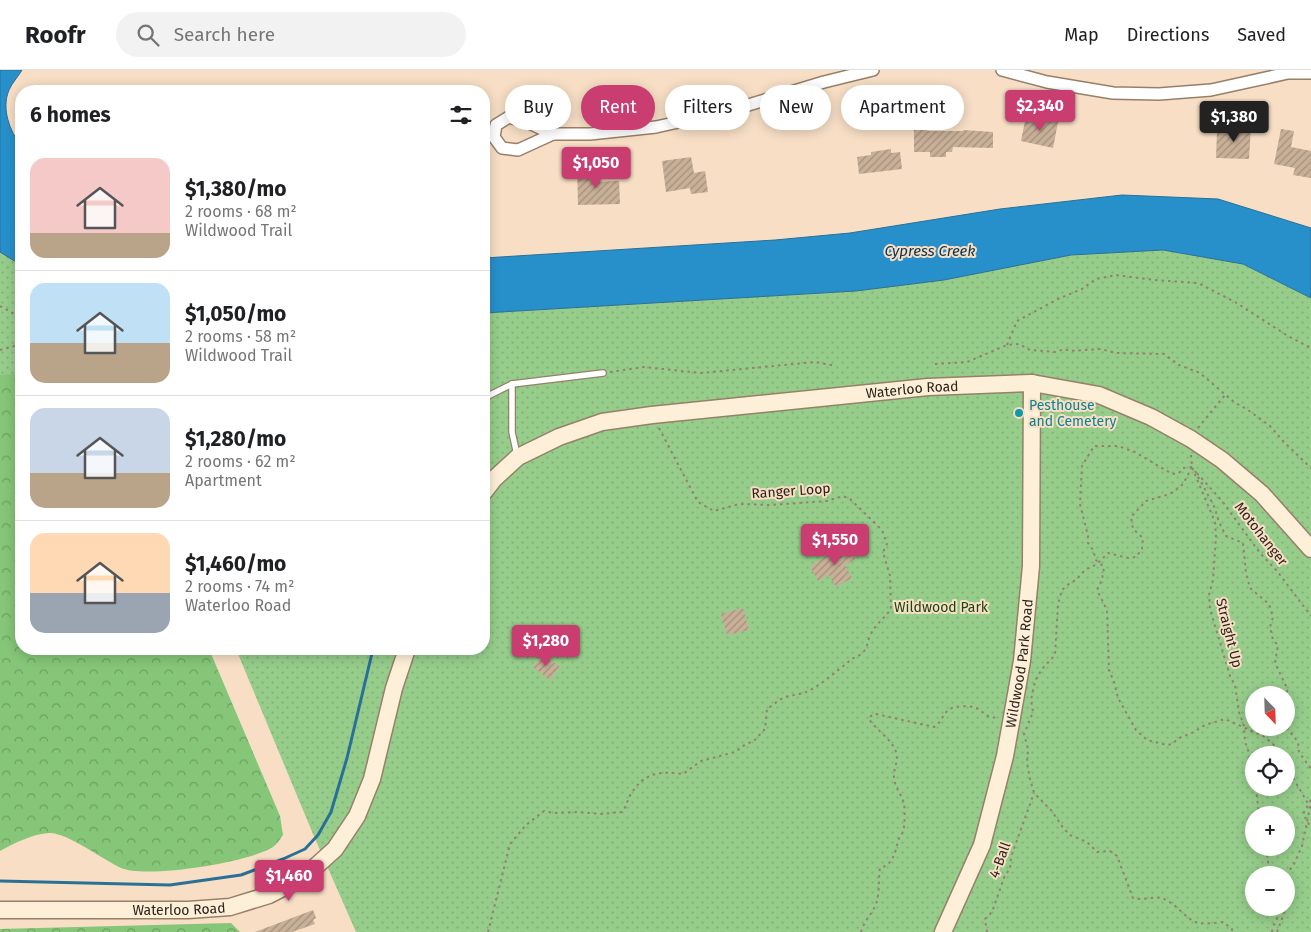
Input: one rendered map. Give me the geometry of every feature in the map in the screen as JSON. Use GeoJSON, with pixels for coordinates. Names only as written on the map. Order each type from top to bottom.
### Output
{"type":"FeatureCollection","features":[{"type":"Feature","properties":{"kind":"street"},"geometry":{"type":"LineString","coordinates":[[553,134],[510,117],[496,125],[494,137],[502,148],[518,150],[553,134],[590,134],[656,127],[732,110],[824,82],[873,70]]}},
{"type":"Feature","properties":{"kind":"street"},"geometry":{"type":"LineString","coordinates":[[1002,70],[1048,82],[1112,93],[1159,94],[1212,90],[1288,73],[1311,74]]}},
{"type":"Feature","properties":{"kind":"street","name":"Waterloo Road"},"geometry":{"type":"LineString","coordinates":[[490,484],[518,457],[558,437],[602,422],[652,415],[928,387],[1032,383],[1099,395],[1151,417],[1191,438],[1222,460],[1262,494],[1311,549]]}},
{"type":"Feature","properties":{"kind":"street","name":"Wildwood Park Road"},"geometry":{"type":"LineString","coordinates":[[943,932],[982,845],[1005,756],[1022,661],[1031,566],[1032,383]]}},
{"type":"Feature","properties":{"kind":"street","name":"Waterloo Road"},"geometry":{"type":"LineString","coordinates":[[0,910],[188,910],[230,907],[269,895],[304,877],[335,850],[357,816],[372,779],[394,688],[405,655]]}},
{"type":"Feature","properties":{"kind":"lane"},"geometry":{"type":"LineString","coordinates":[[490,395],[512,384],[603,372]]}},
{"type":"Feature","properties":{"kind":"lane"},"geometry":{"type":"LineString","coordinates":[[512,384],[512,432],[518,457]]}},
{"type":"Feature","properties":{"kind":"path"},"geometry":{"type":"LineString","coordinates":[[1007,345],[1017,321],[1058,299],[1082,289],[1096,279],[1116,275],[1198,283],[1235,302],[1288,336],[1311,348]]}},
{"type":"Feature","properties":{"kind":"path"},"geometry":{"type":"LineString","coordinates":[[0,306],[15,315]]}},
{"type":"Feature","properties":{"kind":"path"},"geometry":{"type":"LineString","coordinates":[[935,364],[967,362],[1007,345],[1019,344],[1030,350],[1056,352],[1064,348],[1069,351],[1101,349],[1116,353],[1164,354],[1179,365],[1200,373],[1234,402],[1270,426],[1311,468]]}},
{"type":"Feature","properties":{"kind":"path"},"geometry":{"type":"LineString","coordinates":[[0,350],[15,346]]}},
{"type":"Feature","properties":{"kind":"path"},"geometry":{"type":"LineString","coordinates":[[603,372],[644,367],[701,373],[815,362],[836,366]]}},
{"type":"Feature","properties":{"kind":"path","name":"Ranger Loop"},"geometry":{"type":"LineString","coordinates":[[488,932],[510,844],[538,815],[544,811],[553,813],[578,812],[601,814],[622,812],[635,787],[654,773],[683,774],[701,761],[736,752],[754,740],[764,729],[767,709],[781,699],[814,689],[819,683],[839,672],[854,658],[862,654],[868,646],[868,638],[875,626],[891,609],[890,576],[883,552],[887,544],[882,530],[850,499],[843,496],[827,501],[770,505],[739,504],[714,511],[698,502],[652,415]]}},
{"type":"Feature","properties":{"kind":"path"},"geometry":{"type":"LineString","coordinates":[[1192,467],[1182,468],[1179,473],[1172,474],[1135,452],[1118,446],[1094,446],[1082,466],[1080,504],[1088,543],[1093,550],[1096,560],[1104,567],[1102,580],[1097,590],[1107,610],[1109,670],[1118,698],[1136,730],[1147,740],[1167,745],[1172,744],[1179,738],[1205,725],[1225,719],[1265,737],[1275,746]]}},
{"type":"Feature","properties":{"kind":"path"},"geometry":{"type":"LineString","coordinates":[[1192,467],[1183,484],[1177,489],[1170,494],[1146,501],[1131,516],[1133,529],[1143,538],[1142,550],[1136,557],[1128,558],[1108,553],[1100,562],[1085,570],[1076,580],[1062,590],[1058,604],[1055,655],[1042,669],[1035,681],[1031,700],[1033,712],[1026,729],[1025,742],[1028,755],[1027,763],[1034,793],[1052,810],[1064,830],[1070,835],[1087,842],[1097,852],[1110,851],[1117,856],[1134,898],[1140,900],[1152,897],[1163,898],[1174,904],[1192,920],[1199,923],[1223,922],[1232,932]]}},
{"type":"Feature","properties":{"kind":"path"},"geometry":{"type":"LineString","coordinates":[[1192,467],[1214,506],[1226,536],[1243,543],[1246,573],[1250,588],[1270,604],[1273,617],[1270,627],[1273,640],[1278,645],[1275,663],[1286,686],[1292,713],[1287,728],[1298,742],[1299,752],[1311,769]]}},
{"type":"Feature","properties":{"kind":"path","name":"Motohanger"},"geometry":{"type":"LineString","coordinates":[[1192,467],[1222,501],[1260,553],[1277,571],[1311,616]]}},
{"type":"Feature","properties":{"kind":"path","name":"Straight Up"},"geometry":{"type":"LineString","coordinates":[[1192,467],[1215,522],[1216,536],[1213,580],[1209,595],[1210,609],[1230,676],[1235,685],[1246,746]]}},
{"type":"Feature","properties":{"kind":"path"},"geometry":{"type":"LineString","coordinates":[[861,932],[863,925],[876,904],[880,868],[890,862],[896,853],[898,839],[904,830],[904,804],[895,786],[893,776],[897,763],[896,753],[889,740],[876,730],[869,719],[870,716],[876,714],[934,727],[939,724],[947,710],[954,707],[972,707],[992,718],[1019,720],[1026,729]]}},
{"type":"Feature","properties":{"kind":"path"},"geometry":{"type":"LineString","coordinates":[[1293,866],[1302,846],[1310,807],[1295,782]]}},
{"type":"Feature","properties":{"kind":"path","name":"4-Ball"},"geometry":{"type":"LineString","coordinates":[[987,932],[985,919],[992,912],[1005,875],[1010,869],[1011,857],[1034,793]]}},
{"type":"Feature","properties":{"kind":"path"},"geometry":{"type":"LineString","coordinates":[[1311,800],[1303,814],[1311,828]]}},
{"type":"Feature","properties":{"kind":"path"},"geometry":{"type":"LineString","coordinates":[[1272,932],[1274,922],[1279,916]]}},
{"type":"Feature","properties":{"kind":"path"},"geometry":{"type":"LineString","coordinates":[[1277,932],[1283,916]]}},
{"type":"Feature","properties":{"kind":"green space","name":"Wildwood Park"},"geometry":{"type":"Polygon","coordinates":[[[1163,250],[1243,264],[1311,298],[1311,932],[356,932],[238,655],[490,655],[490,313],[856,291],[944,280],[1071,255],[1163,250]]]}},
{"type":"Feature","properties":{"kind":"green space"},"geometry":{"type":"Polygon","coordinates":[[[0,252],[15,261],[15,655],[212,655],[280,816],[283,835],[273,847],[261,853],[222,863],[174,870],[134,871],[121,868],[65,837],[49,833],[30,837],[0,851],[0,252]]]}},
{"type":"Feature","properties":{"kind":"green space"},"geometry":{"type":"Polygon","coordinates":[[[0,252],[15,261],[15,374],[0,375],[0,252]]]}},
{"type":"Feature","properties":{"kind":"green space"},"geometry":{"type":"Polygon","coordinates":[[[231,923],[240,932],[0,932],[0,929],[231,923]]]}},
{"type":"Feature","properties":{"kind":"water"},"geometry":{"type":"Polygon","coordinates":[[[0,70],[22,70],[9,90],[6,105],[10,127],[15,137],[15,261],[0,252],[0,70]]]}},
{"type":"Feature","properties":{"kind":"water","name":"Cypress Creek"},"geometry":{"type":"Polygon","coordinates":[[[1122,195],[1218,199],[1311,228],[1311,298],[1243,264],[1163,250],[1071,255],[944,280],[856,291],[490,313],[490,258],[775,240],[850,233],[1000,209],[1122,195]]]}},
{"type":"Feature","properties":{"kind":"building"},"geometry":{"type":"Polygon","coordinates":[[[1026,116],[1058,122],[1053,148],[1021,141],[1026,116]]]}},
{"type":"Feature","properties":{"kind":"building"},"geometry":{"type":"Polygon","coordinates":[[[1234,125],[1251,126],[1249,159],[1216,158],[1217,131],[1234,132],[1234,125]]]}},
{"type":"Feature","properties":{"kind":"building"},"geometry":{"type":"Polygon","coordinates":[[[1281,129],[1294,131],[1291,147],[1311,151],[1311,178],[1293,175],[1295,168],[1274,164],[1281,129]]]}},
{"type":"Feature","properties":{"kind":"building"},"geometry":{"type":"Polygon","coordinates":[[[914,130],[993,132],[993,148],[953,147],[952,152],[946,152],[946,157],[930,157],[930,152],[914,152],[914,130]]]}},
{"type":"Feature","properties":{"kind":"building"},"geometry":{"type":"Polygon","coordinates":[[[891,149],[891,153],[900,152],[902,169],[859,174],[857,157],[871,155],[871,152],[891,149]]]}},
{"type":"Feature","properties":{"kind":"building"},"geometry":{"type":"Polygon","coordinates":[[[691,157],[694,173],[705,171],[708,192],[691,194],[690,188],[666,192],[662,161],[691,157]]]}},
{"type":"Feature","properties":{"kind":"building"},"geometry":{"type":"Polygon","coordinates":[[[591,163],[591,182],[619,181],[620,204],[578,205],[577,164],[591,163]]]}},
{"type":"Feature","properties":{"kind":"building"},"geometry":{"type":"Polygon","coordinates":[[[847,544],[856,559],[845,565],[852,578],[836,587],[829,575],[818,581],[810,566],[847,544]]]}},
{"type":"Feature","properties":{"kind":"building"},"geometry":{"type":"Polygon","coordinates":[[[743,608],[749,630],[727,635],[721,614],[743,608]]]}},
{"type":"Feature","properties":{"kind":"building"},"geometry":{"type":"Polygon","coordinates":[[[542,654],[560,667],[550,680],[533,667],[542,654]]]}},
{"type":"Feature","properties":{"kind":"building"},"geometry":{"type":"Polygon","coordinates":[[[313,910],[316,918],[313,920],[315,924],[292,932],[255,932],[313,910]]]}},
{"type":"Feature","properties":{"kind":"waterway"},"geometry":{"type":"LineString","coordinates":[[0,881],[170,885],[241,875],[305,849],[318,835],[331,812],[347,758],[372,655]]}},
{"type":"Feature","properties":{"kind":"place","name":"Pesthouse and Cemetery"},"geometry":{"type":"Point","coordinates":[1019,413]}}]}
